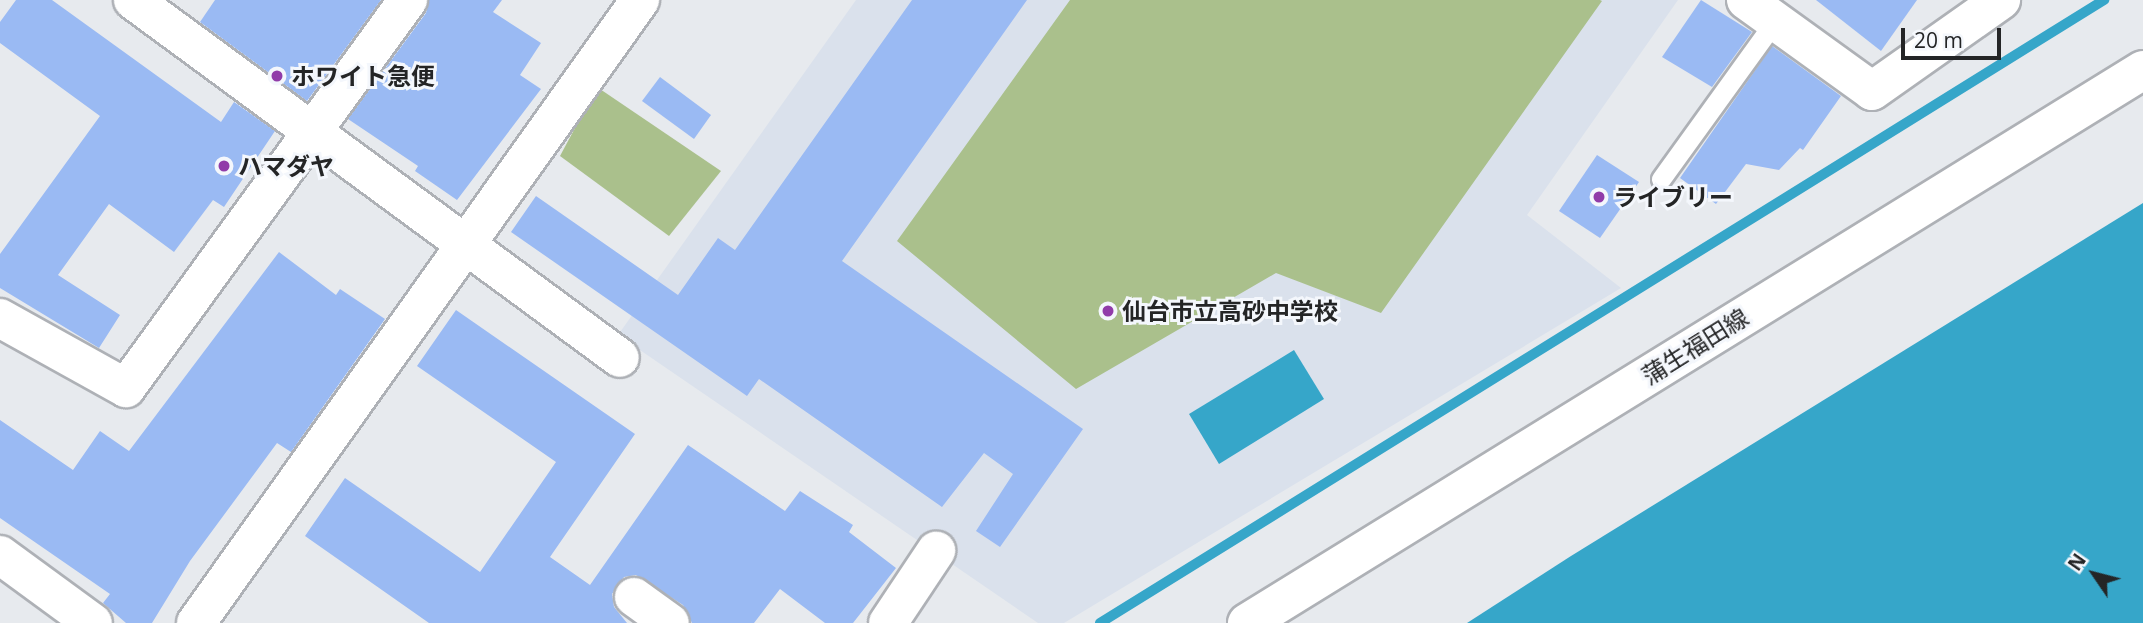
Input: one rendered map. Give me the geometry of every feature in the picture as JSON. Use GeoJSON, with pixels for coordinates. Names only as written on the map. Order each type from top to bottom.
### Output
{"type":"FeatureCollection","features":[{"type":"Feature","properties":{"kind":"street"},"geometry":{"type":"LineString","coordinates":[[0,318],[126,388],[314,133],[408,0]]}},
{"type":"Feature","properties":{"kind":"street"},"geometry":{"type":"LineString","coordinates":[[197,623],[463,244],[640,0]]}},
{"type":"Feature","properties":{"kind":"street"},"geometry":{"type":"LineString","coordinates":[[1760,10],[1872,91],[2001,0]]}},
{"type":"Feature","properties":{"kind":"street"},"geometry":{"type":"LineString","coordinates":[[156,6],[314,133],[620,358]]}},
{"type":"Feature","properties":{"kind":"street","name":"蒲生福田線"},"geometry":{"type":"LineString","coordinates":[[1247,623],[2143,70]]}},
{"type":"Feature","properties":{"kind":"street"},"geometry":{"type":"LineString","coordinates":[[888,623],[936,551]]}},
{"type":"Feature","properties":{"kind":"street"},"geometry":{"type":"LineString","coordinates":[[0,555],[93,623]]}},
{"type":"Feature","properties":{"kind":"street"},"geometry":{"type":"LineString","coordinates":[[634,597],[670,623]]}},
{"type":"Feature","properties":{"kind":"lane"},"geometry":{"type":"LineString","coordinates":[[1661,179],[1760,10]]}},
{"type":"Feature","properties":{"kind":"shaded area","name":"仙台市立高砂中学校"},"geometry":{"type":"Polygon","coordinates":[[[856,0],[1678,0],[1527,215],[1621,288],[1064,623],[1038,623],[618,335],[856,0]]]}},
{"type":"Feature","properties":{"kind":"green space"},"geometry":{"type":"Polygon","coordinates":[[[1070,0],[1602,1],[1381,313],[1276,273],[1076,389],[897,241],[1070,0]]]}},
{"type":"Feature","properties":{"kind":"green space"},"geometry":{"type":"Polygon","coordinates":[[[597,87],[721,171],[669,236],[560,156],[597,87]]]}},
{"type":"Feature","properties":{"kind":"water"},"geometry":{"type":"Polygon","coordinates":[[[2143,203],[2143,623],[1467,623],[1571,556],[2143,203]]]}},
{"type":"Feature","properties":{"kind":"water"},"geometry":{"type":"Polygon","coordinates":[[[1294,350],[1324,399],[1219,464],[1189,414],[1294,350]]]}},
{"type":"Feature","properties":{"kind":"building"},"geometry":{"type":"Polygon","coordinates":[[[16,0],[52,0],[221,122],[234,102],[275,131],[224,207],[213,200],[174,252],[109,204],[58,275],[120,315],[99,348],[0,288],[0,254],[100,116],[0,43],[0,22],[16,0]]]}},
{"type":"Feature","properties":{"kind":"building"},"geometry":{"type":"Polygon","coordinates":[[[215,0],[381,0],[307,101],[200,22],[215,0]]]}},
{"type":"Feature","properties":{"kind":"building"},"geometry":{"type":"Polygon","coordinates":[[[429,0],[502,0],[493,12],[541,43],[520,75],[541,89],[457,200],[415,171],[418,166],[348,119],[426,13],[429,0]]]}},
{"type":"Feature","properties":{"kind":"building"},"geometry":{"type":"Polygon","coordinates":[[[912,0],[1027,0],[842,261],[1083,429],[1000,547],[976,531],[1013,474],[984,453],[942,507],[759,379],[747,396],[511,232],[536,196],[678,295],[718,238],[735,250],[912,0]]]}},
{"type":"Feature","properties":{"kind":"building"},"geometry":{"type":"Polygon","coordinates":[[[1701,0],[1752,32],[1712,87],[1662,57],[1701,0]]]}},
{"type":"Feature","properties":{"kind":"building"},"geometry":{"type":"Polygon","coordinates":[[[1816,0],[1917,0],[1881,51],[1816,0]]]}},
{"type":"Feature","properties":{"kind":"building"},"geometry":{"type":"Polygon","coordinates":[[[1772,46],[1841,96],[1803,150],[1800,148],[1779,170],[1746,164],[1716,204],[1680,178],[1772,46]]]}},
{"type":"Feature","properties":{"kind":"building"},"geometry":{"type":"Polygon","coordinates":[[[660,77],[711,115],[694,139],[642,101],[660,77]]]}},
{"type":"Feature","properties":{"kind":"building","name":"ライブリー"},"geometry":{"type":"Polygon","coordinates":[[[1597,155],[1639,182],[1600,238],[1559,211],[1597,155]]]}},
{"type":"Feature","properties":{"kind":"building"},"geometry":{"type":"Polygon","coordinates":[[[279,252],[336,295],[340,289],[385,319],[291,452],[277,443],[190,561],[152,623],[126,623],[103,603],[110,594],[0,518],[0,420],[73,470],[100,431],[129,451],[279,252]]]}},
{"type":"Feature","properties":{"kind":"building"},"geometry":{"type":"Polygon","coordinates":[[[456,310],[635,434],[550,557],[590,585],[688,445],[785,511],[800,491],[853,525],[849,532],[896,568],[853,623],[825,623],[780,589],[754,623],[692,623],[683,605],[636,575],[624,577],[612,594],[614,607],[627,623],[429,623],[305,536],[345,478],[480,572],[556,462],[417,366],[456,310]]]}},
{"type":"Feature","properties":{"kind":"waterway"},"geometry":{"type":"LineString","coordinates":[[1100,623],[2104,0]]}},
{"type":"Feature","properties":{"kind":"place","name":"ホワイト急便"},"geometry":{"type":"Point","coordinates":[277,76]}},
{"type":"Feature","properties":{"kind":"place","name":"ハマダヤ"},"geometry":{"type":"Point","coordinates":[224,166]}},
{"type":"Feature","properties":{"kind":"place","name":"ライブリー"},"geometry":{"type":"Point","coordinates":[1599,197]}},
{"type":"Feature","properties":{"kind":"place","name":"仙台市立高砂中学校"},"geometry":{"type":"Point","coordinates":[1108,311]}}]}
